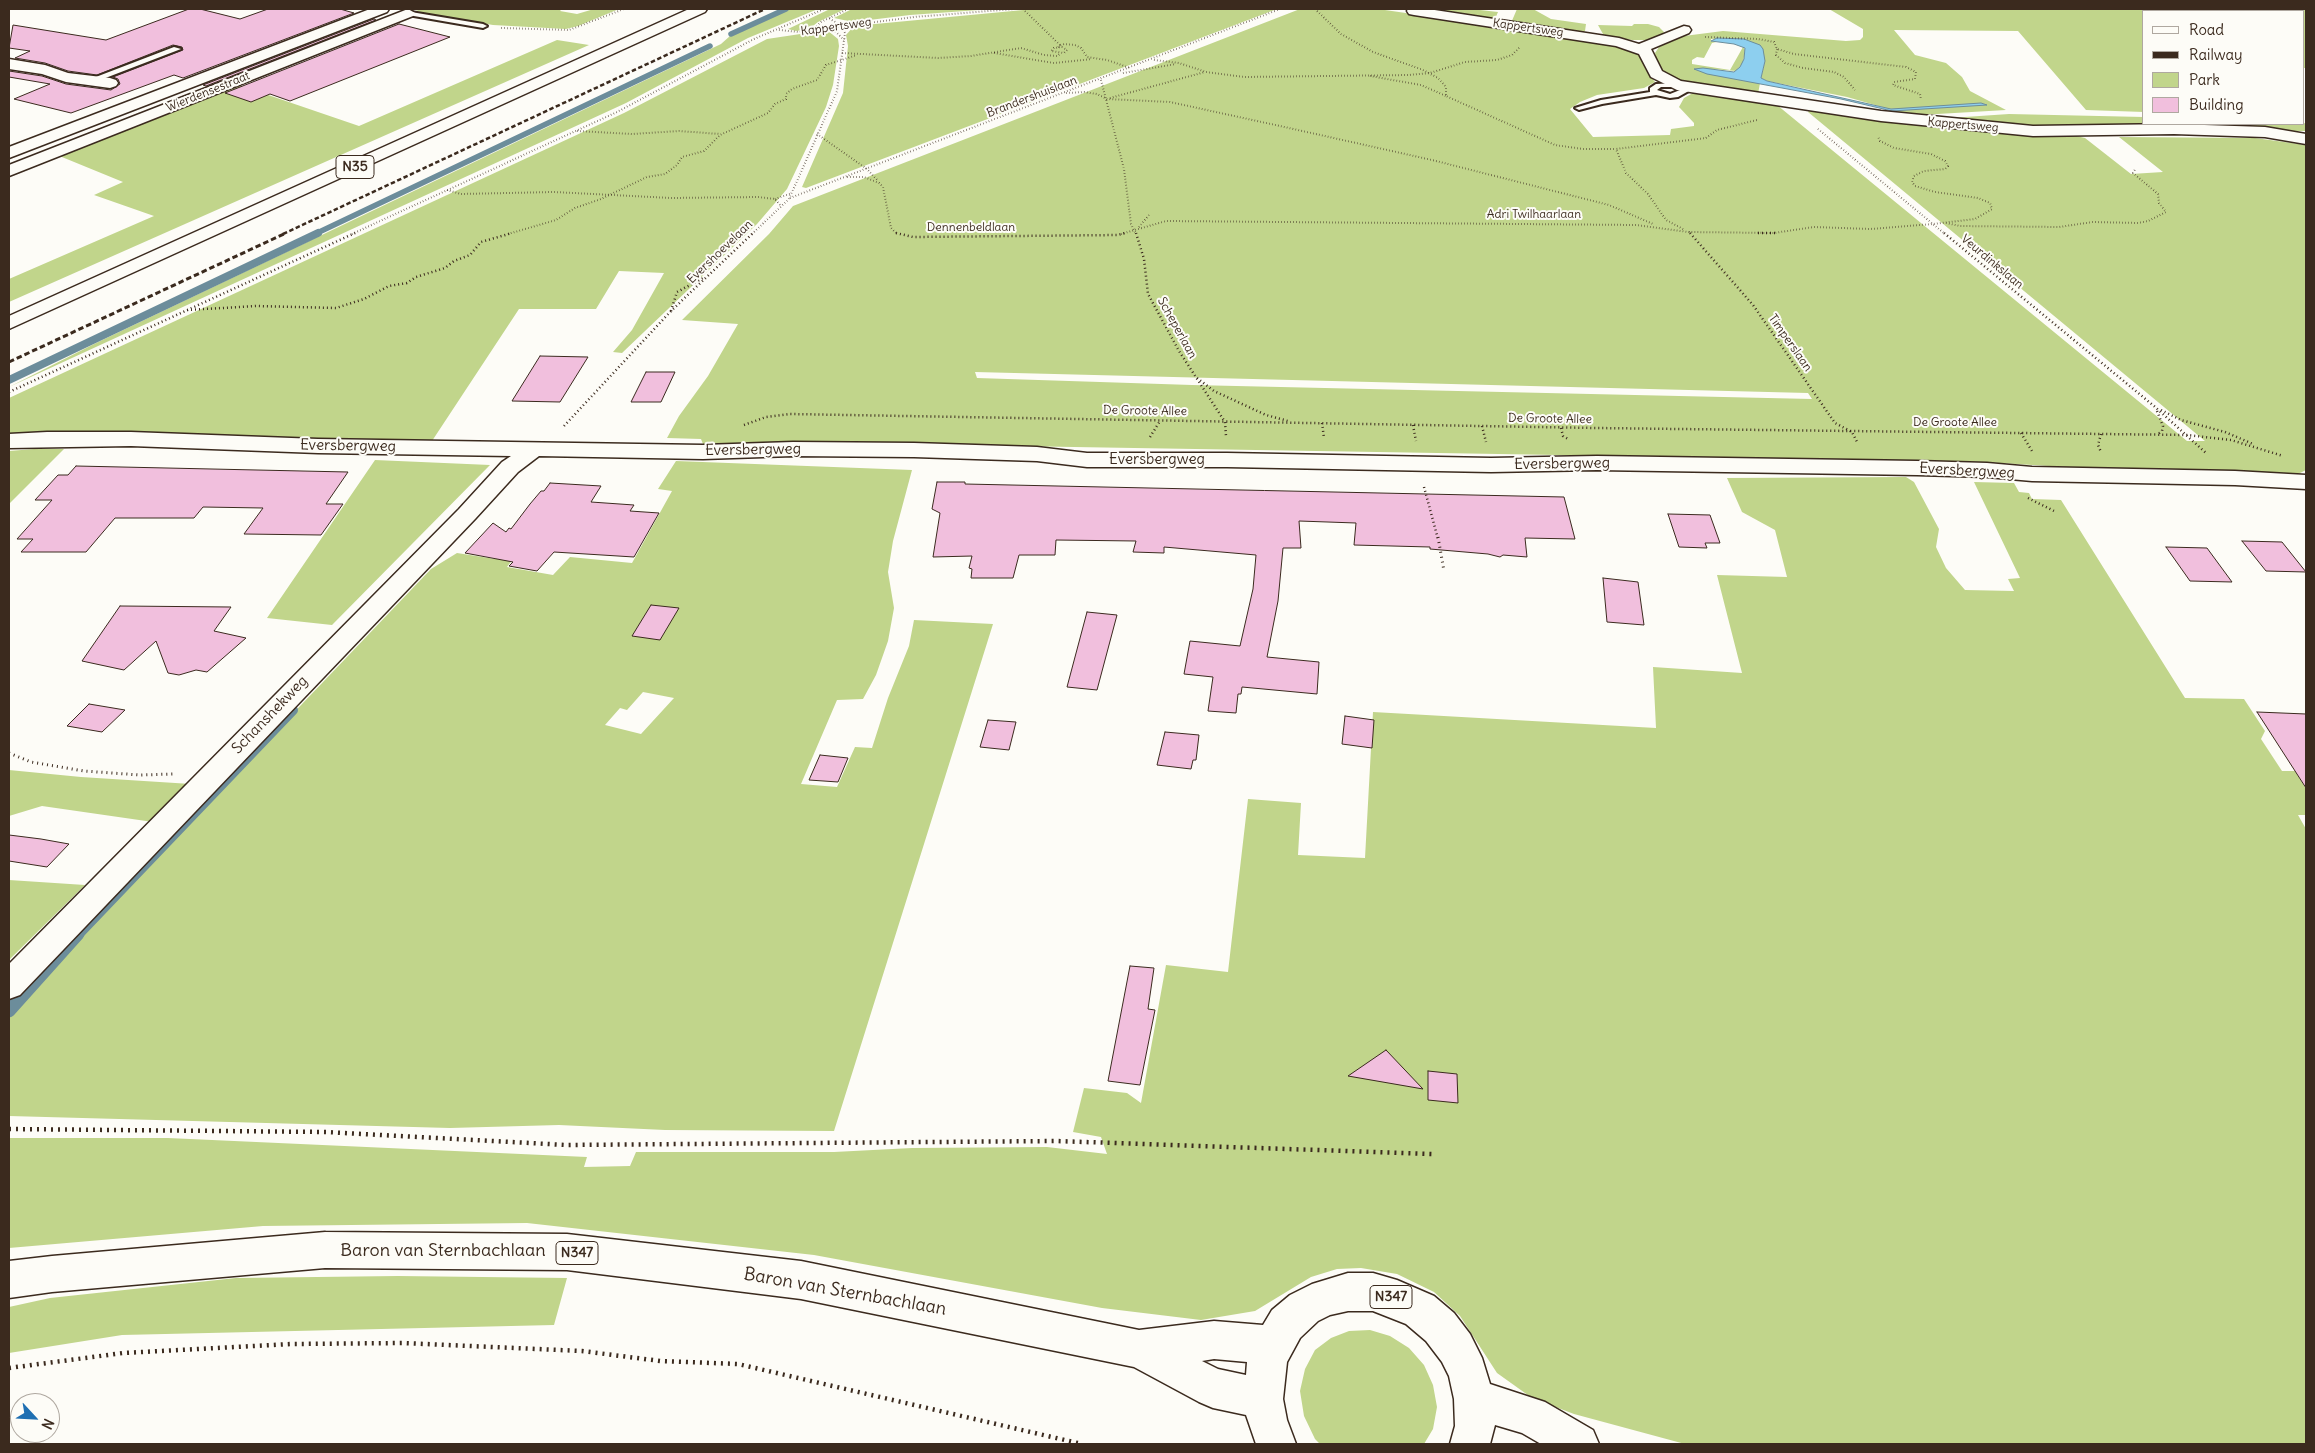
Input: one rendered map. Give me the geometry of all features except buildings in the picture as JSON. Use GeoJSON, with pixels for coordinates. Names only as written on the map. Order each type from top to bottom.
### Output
{"type":"FeatureCollection","features":[{"type":"Feature","properties":{"kind":"street","name":"Wierdensestraat"},"geometry":{"type":"LineString","coordinates":[[9,153],[382,9]]}},
{"type":"Feature","properties":{"kind":"street"},"geometry":{"type":"LineString","coordinates":[[390,9],[408,13]]}},
{"type":"Feature","properties":{"kind":"street","name":"N35"},"geometry":{"type":"LineString","coordinates":[[9,309],[679,9]]}},
{"type":"Feature","properties":{"kind":"street","name":"N35"},"geometry":{"type":"LineString","coordinates":[[9,323],[700,9]]}},
{"type":"Feature","properties":{"kind":"street","name":"Kappertsweg"},"geometry":{"type":"LineString","coordinates":[[1414,11],[1603,38],[1641,48],[1648,54],[1656,74],[1684,86],[1881,116],[2033,131],[2174,129],[2265,132],[2306,138]]}},
{"type":"Feature","properties":{"kind":"street","name":"Wierdensestraat"},"geometry":{"type":"LineString","coordinates":[[9,171],[408,13]]}},
{"type":"Feature","properties":{"kind":"street"},"geometry":{"type":"LineString","coordinates":[[1641,48],[1681,34]]}},
{"type":"Feature","properties":{"kind":"street"},"geometry":{"type":"LineString","coordinates":[[9,64],[45,70],[66,77],[110,83]]}},
{"type":"Feature","properties":{"kind":"street","name":"Eversbergweg"},"geometry":{"type":"LineString","coordinates":[[9,441],[131,439],[305,446],[703,452],[793,449],[914,450],[1037,454],[1087,460],[1558,465],[1597,463],[1987,470],[2032,474],[2243,478],[2306,482]]}},
{"type":"Feature","properties":{"kind":"street","name":"Schanshekweg"},"geometry":{"type":"LineString","coordinates":[[9,985],[510,467],[534,449]]}},
{"type":"Feature","properties":{"kind":"street","name":"Baron van Sternbachlaan"},"geometry":{"type":"LineString","coordinates":[[9,1280],[52,1274],[325,1250],[567,1252],[801,1280],[1139,1349],[1213,1388],[1263,1399]]}},
{"type":"Feature","properties":{"kind":"street","name":"N347"},"geometry":{"type":"LineString","coordinates":[[1276,1444],[1267,1420],[1263,1399],[1267,1362],[1273,1345],[1286,1324],[1304,1308],[1325,1297],[1348,1292],[1373,1292],[1397,1298],[1420,1310],[1440,1327],[1456,1348],[1468,1372],[1474,1399],[1475,1426],[1470,1444]]}},
{"type":"Feature","properties":{"kind":"street","name":"Baron van Sternbachlaan"},"geometry":{"type":"LineString","coordinates":[[1139,1349],[1214,1340],[1273,1345]]}},
{"type":"Feature","properties":{"kind":"street"},"geometry":{"type":"LineString","coordinates":[[1474,1399],[1531,1416],[1579,1444]]}},
{"type":"Feature","properties":{"kind":"lane"},"geometry":{"type":"LineString","coordinates":[[408,13],[483,26]]}},
{"type":"Feature","properties":{"kind":"lane"},"geometry":{"type":"LineString","coordinates":[[92,80],[177,49]]}},
{"type":"Feature","properties":{"kind":"lane"},"geometry":{"type":"LineString","coordinates":[[1656,93],[1653,90],[1656,86],[1684,86]]}},
{"type":"Feature","properties":{"kind":"lane"},"geometry":{"type":"LineString","coordinates":[[1579,108],[1601,102],[1656,93],[1670,96],[1684,86]]}},
{"type":"Feature","properties":{"kind":"path"},"geometry":{"type":"LineString","coordinates":[[483,26],[569,30],[624,9]]}},
{"type":"Feature","properties":{"kind":"path"},"geometry":{"type":"LineString","coordinates":[[9,392],[656,93],[748,42],[824,9]]}},
{"type":"Feature","properties":{"kind":"path"},"geometry":{"type":"LineString","coordinates":[[812,30],[818,24],[848,9]]}},
{"type":"Feature","properties":{"kind":"path","name":"Kappertsweg"},"geometry":{"type":"LineString","coordinates":[[778,29],[793,33],[914,17],[1014,9]]}},
{"type":"Feature","properties":{"kind":"path"},"geometry":{"type":"LineString","coordinates":[[841,53],[938,58],[1021,48],[1044,55],[1057,56],[1067,50],[1059,46],[1022,9]]}},
{"type":"Feature","properties":{"kind":"path","name":"Brandershuislaan"},"geometry":{"type":"LineString","coordinates":[[789,198],[1117,74],[1280,9]]}},
{"type":"Feature","properties":{"kind":"path"},"geometry":{"type":"LineString","coordinates":[[1315,9],[1337,32],[1366,48],[1430,74],[1446,87],[1446,96]]}},
{"type":"Feature","properties":{"kind":"path"},"geometry":{"type":"LineString","coordinates":[[829,18],[841,26]]}},
{"type":"Feature","properties":{"kind":"path","name":"Evershoevelaan"},"geometry":{"type":"LineString","coordinates":[[534,449],[553,438],[671,311],[789,198],[837,91],[845,33],[841,26]]}},
{"type":"Feature","properties":{"kind":"path"},"geometry":{"type":"LineString","coordinates":[[826,28],[834,30],[844,40]]}},
{"type":"Feature","properties":{"kind":"path"},"geometry":{"type":"LineString","coordinates":[[1150,60],[1179,63],[1206,72],[1244,77],[1293,78],[1353,74],[1430,74],[1465,62],[1505,58],[1518,50],[1532,29]]}},
{"type":"Feature","properties":{"kind":"path"},"geometry":{"type":"LineString","coordinates":[[1681,34],[1747,38],[1774,42],[1777,49],[1776,55],[1785,63],[1803,68],[1834,72],[1844,77],[1858,92]]}},
{"type":"Feature","properties":{"kind":"path"},"geometry":{"type":"LineString","coordinates":[[1060,54],[1051,51],[1059,46],[1078,46],[1084,56],[1092,59]]}},
{"type":"Feature","properties":{"kind":"path"},"geometry":{"type":"LineString","coordinates":[[1777,49],[1808,56],[1910,68],[1916,72],[1915,79],[1898,81],[1892,84],[1899,89],[1920,94],[1922,98],[1918,102]]}},
{"type":"Feature","properties":{"kind":"path"},"geometry":{"type":"LineString","coordinates":[[986,53],[1009,54],[1054,63],[1092,59],[1107,60],[1130,68]]}},
{"type":"Feature","properties":{"kind":"path"},"geometry":{"type":"LineString","coordinates":[[610,195],[647,177],[665,174],[682,157],[704,151],[717,136],[752,122],[768,113],[775,104],[786,99],[786,94],[792,89],[817,80],[823,67],[857,55]]}},
{"type":"Feature","properties":{"kind":"path"},"geometry":{"type":"LineString","coordinates":[[1117,74],[1179,63]]}},
{"type":"Feature","properties":{"kind":"path"},"geometry":{"type":"LineString","coordinates":[[1107,100],[1206,72]]}},
{"type":"Feature","properties":{"kind":"path"},"geometry":{"type":"LineString","coordinates":[[1353,74],[1388,78],[1421,85],[1555,145],[1583,149],[1616,149],[1706,138],[1717,130],[1763,118]]}},
{"type":"Feature","properties":{"kind":"path","name":"Scheperlaan"},"geometry":{"type":"LineString","coordinates":[[1101,80],[1124,169],[1131,224],[1144,259],[1148,294],[1163,325],[1225,422]]}},
{"type":"Feature","properties":{"kind":"path"},"geometry":{"type":"LineString","coordinates":[[1066,93],[1092,93],[1107,100],[1176,103],[1432,160],[1609,206],[1656,226]]}},
{"type":"Feature","properties":{"kind":"path","name":"Veurdinkslaan"},"geometry":{"type":"LineString","coordinates":[[1787,102],[2154,406],[2186,435]]}},
{"type":"Feature","properties":{"kind":"path","name":"Adri Twilhaarlaan"},"geometry":{"type":"LineString","coordinates":[[1134,230],[1166,222],[1656,226],[1688,232],[1774,233],[1814,227],[1870,229],[1933,224],[1980,218],[1990,212],[1992,206],[1978,198],[1927,191],[1913,184],[1912,178],[1918,173],[1945,169],[1948,166],[1939,157],[1894,148],[1880,141],[1877,134],[1881,116]]}},
{"type":"Feature","properties":{"kind":"path"},"geometry":{"type":"LineString","coordinates":[[574,131],[623,134],[685,131],[717,136]]}},
{"type":"Feature","properties":{"kind":"path","name":"Dennenbeldlaan"},"geometry":{"type":"LineString","coordinates":[[817,134],[867,169],[883,187],[891,228],[897,234],[904,237],[1094,236],[1118,235],[1134,230]]}},
{"type":"Feature","properties":{"kind":"path"},"geometry":{"type":"LineString","coordinates":[[1616,149],[1626,173],[1648,194],[1666,220],[1688,232]]}},
{"type":"Feature","properties":{"kind":"path"},"geometry":{"type":"LineString","coordinates":[[1943,222],[1960,226],[2059,227],[2098,221],[2138,223],[2148,221],[2166,212],[2159,203],[2158,194],[2133,173],[2136,168]]}},
{"type":"Feature","properties":{"kind":"path"},"geometry":{"type":"LineString","coordinates":[[847,177],[864,177],[879,183]]}},
{"type":"Feature","properties":{"kind":"path"},"geometry":{"type":"LineString","coordinates":[[446,190],[461,194],[554,192],[605,196]]}},
{"type":"Feature","properties":{"kind":"path"},"geometry":{"type":"LineString","coordinates":[[184,311],[257,306],[335,308],[364,299],[389,286],[407,283],[416,277],[445,268],[454,261],[470,255],[481,242],[556,220],[574,208],[610,195],[695,198],[746,196],[775,199],[792,193],[802,194]]}},
{"type":"Feature","properties":{"kind":"path"},"geometry":{"type":"LineString","coordinates":[[775,199],[780,204],[779,209]]}},
{"type":"Feature","properties":{"kind":"path"},"geometry":{"type":"LineString","coordinates":[[1134,230],[1149,215]]}},
{"type":"Feature","properties":{"kind":"path","name":"Timperslaan"},"geometry":{"type":"LineString","coordinates":[[1688,232],[1752,305],[1835,423],[1852,432]]}},
{"type":"Feature","properties":{"kind":"path"},"geometry":{"type":"LineString","coordinates":[[671,311],[677,292],[710,274]]}},
{"type":"Feature","properties":{"kind":"path"},"geometry":{"type":"LineString","coordinates":[[1194,376],[1214,391],[1266,415],[1293,423]]}},
{"type":"Feature","properties":{"kind":"path"},"geometry":{"type":"LineString","coordinates":[[2154,406],[2159,413],[2162,426],[2162,431],[2156,434]]}},
{"type":"Feature","properties":{"kind":"path"},"geometry":{"type":"LineString","coordinates":[[2154,406],[2181,420],[2225,432],[2266,449]]}},
{"type":"Feature","properties":{"kind":"path","name":"De Groote Allee"},"geometry":{"type":"LineString","coordinates":[[790,414],[1852,432],[2156,434],[2231,440],[2285,456]]}},
{"type":"Feature","properties":{"kind":"path"},"geometry":{"type":"LineString","coordinates":[[1225,422],[1227,460]]}},
{"type":"Feature","properties":{"kind":"path"},"geometry":{"type":"LineString","coordinates":[[1852,432],[1868,468]]}},
{"type":"Feature","properties":{"kind":"path"},"geometry":{"type":"LineString","coordinates":[[1420,464],[1429,512],[1434,519],[1444,570]]}},
{"type":"Feature","properties":{"kind":"path"},"geometry":{"type":"LineString","coordinates":[[2026,493],[2031,501],[2054,511]]}},
{"type":"Feature","properties":{"kind":"path"},"geometry":{"type":"LineString","coordinates":[[9,753],[17,758],[60,768],[122,774],[159,775],[220,767]]}},
{"type":"Feature","properties":{"kind":"path"},"geometry":{"type":"LineString","coordinates":[[9,1128],[326,1132],[566,1145],[1056,1141],[1213,1148],[1432,1154]]}},
{"type":"Feature","properties":{"kind":"path"},"geometry":{"type":"LineString","coordinates":[[9,1368],[123,1353],[291,1344],[403,1343],[582,1351],[660,1361],[738,1364],[1082,1444]]}},
{"type":"Feature","properties":{"kind":"green space"},"geometry":{"type":"Polygon","coordinates":[[[414,9],[562,9],[560,11],[577,14],[594,9],[619,9],[566,29],[493,25],[422,13],[414,9]]]}},
{"type":"Feature","properties":{"kind":"green space"},"geometry":{"type":"Polygon","coordinates":[[[790,9],[818,9],[748,38],[626,103],[9,387],[94,344],[721,44],[730,36],[790,9]]]}},
{"type":"Feature","properties":{"kind":"green space"},"geometry":{"type":"Polygon","coordinates":[[[830,9],[845,9],[818,22],[809,29],[796,31],[788,29],[830,9]]]}},
{"type":"Feature","properties":{"kind":"green space"},"geometry":{"type":"Polygon","coordinates":[[[852,9],[993,9],[910,15],[853,22],[834,18],[852,9]]]}},
{"type":"Feature","properties":{"kind":"green space"},"geometry":{"type":"Polygon","coordinates":[[[1034,9],[1277,9],[806,188],[802,187],[843,93],[848,46],[846,35],[854,26],[1034,9]]]}},
{"type":"Feature","properties":{"kind":"green space"},"geometry":{"type":"Polygon","coordinates":[[[1300,9],[1378,9],[1600,41],[1638,53],[1646,70],[1655,82],[1644,88],[1597,95],[1580,102],[1570,109],[1593,137],[1670,135],[1671,129],[1694,126],[1694,123],[1679,107],[1684,98],[1693,93],[1777,105],[2187,441],[2205,441],[1808,112],[1811,108],[2072,135],[2085,138],[2131,174],[2163,172],[2119,137],[2255,138],[2306,145],[2306,470],[2298,474],[2099,469],[1983,462],[771,442],[703,444],[701,439],[667,438],[679,416],[708,376],[738,324],[682,320],[769,234],[793,206],[1300,9]],[[975,372],[977,378],[1192,385],[1812,399],[1808,393],[975,372]]]}},
{"type":"Feature","properties":{"kind":"green space"},"geometry":{"type":"Polygon","coordinates":[[[1413,9],[1471,9],[1498,12],[1494,21],[1413,9]]]}},
{"type":"Feature","properties":{"kind":"green space"},"geometry":{"type":"Polygon","coordinates":[[[1517,9],[1533,9],[1551,19],[1586,24],[1585,31],[1582,33],[1511,23],[1517,9]]]}},
{"type":"Feature","properties":{"kind":"green space"},"geometry":{"type":"Polygon","coordinates":[[[1829,9],[2306,9],[2306,68],[2305,10],[2142,10],[2142,112],[2086,110],[2018,31],[1894,30],[1915,55],[1946,63],[1962,77],[1970,91],[2006,110],[1903,116],[1882,107],[1847,97],[1767,81],[1761,78],[1765,61],[1732,38],[1711,39],[1711,41],[1716,42],[1712,43],[1704,58],[1697,57],[1692,60],[1692,64],[1730,70],[1743,47],[1745,50],[1743,63],[1736,71],[1712,69],[1725,77],[1760,83],[1758,94],[1688,84],[1662,73],[1655,53],[1659,47],[1684,36],[1723,31],[1846,41],[1860,40],[1863,37],[1863,29],[1829,9]]]}},
{"type":"Feature","properties":{"kind":"green space"},"geometry":{"type":"Polygon","coordinates":[[[1634,24],[1648,24],[1659,27],[1664,32],[1662,35],[1651,40],[1632,40],[1607,36],[1603,34],[1598,25],[1632,26],[1634,24]]]}},
{"type":"Feature","properties":{"kind":"green space"},"geometry":{"type":"Polygon","coordinates":[[[827,30],[838,39],[839,46],[833,85],[826,107],[787,189],[757,224],[622,353],[613,352],[632,330],[664,273],[619,271],[596,309],[519,309],[432,441],[38,433],[9,436],[9,398],[624,113],[767,39],[827,30]]]}},
{"type":"Feature","properties":{"kind":"green space"},"geometry":{"type":"Polygon","coordinates":[[[557,40],[589,45],[9,302],[9,279],[154,216],[94,195],[123,182],[57,155],[236,84],[359,126],[557,40]]]}},
{"type":"Feature","properties":{"kind":"green space"},"geometry":{"type":"Polygon","coordinates":[[[2009,114],[2142,117],[2142,125],[2305,124],[2306,131],[2029,129],[1950,118],[2009,114]]]}},
{"type":"Feature","properties":{"kind":"green space"},"geometry":{"type":"Polygon","coordinates":[[[64,449],[9,504],[9,451],[64,449]]]}},
{"type":"Feature","properties":{"kind":"green space"},"geometry":{"type":"Polygon","coordinates":[[[375,460],[490,465],[332,625],[267,618],[375,460]]]}},
{"type":"Feature","properties":{"kind":"green space"},"geometry":{"type":"Polygon","coordinates":[[[676,461],[912,470],[893,541],[888,572],[894,608],[888,641],[876,675],[863,699],[837,700],[801,784],[837,787],[855,747],[872,748],[888,698],[909,646],[914,620],[993,624],[834,1131],[665,1130],[559,1125],[450,1128],[9,1116],[9,1018],[67,950],[431,569],[457,553],[495,559],[498,557],[513,559],[507,567],[553,575],[570,557],[632,563],[672,491],[658,489],[676,461]],[[643,692],[627,710],[620,708],[605,725],[641,734],[674,698],[643,692]]]}},
{"type":"Feature","properties":{"kind":"green space"},"geometry":{"type":"Polygon","coordinates":[[[1906,477],[1914,482],[1939,529],[1936,547],[1946,568],[1965,590],[2014,591],[2008,579],[2020,578],[1974,482],[2014,483],[2019,492],[2029,493],[2032,499],[2061,500],[2185,698],[2244,699],[2265,731],[2261,739],[2282,771],[2295,771],[2306,789],[2306,815],[2298,815],[2306,829],[2306,1444],[1685,1444],[1574,1414],[1532,1398],[1497,1373],[1460,1316],[1434,1292],[1397,1274],[1361,1268],[1337,1269],[1311,1277],[1255,1311],[1201,1320],[1102,1308],[814,1255],[527,1223],[263,1226],[9,1248],[9,1138],[168,1138],[587,1157],[584,1167],[630,1166],[636,1152],[834,1152],[912,1148],[1047,1147],[1107,1154],[1101,1137],[1073,1132],[1084,1088],[1127,1093],[1141,1103],[1166,965],[1228,972],[1248,799],[1301,803],[1298,855],[1365,858],[1373,712],[1656,728],[1653,667],[1742,673],[1717,575],[1787,577],[1775,530],[1742,512],[1727,478],[1906,477]]]}},
{"type":"Feature","properties":{"kind":"green space"},"geometry":{"type":"Polygon","coordinates":[[[9,770],[191,784],[153,822],[42,806],[9,816],[9,770]]]}},
{"type":"Feature","properties":{"kind":"green space"},"geometry":{"type":"Polygon","coordinates":[[[9,880],[85,885],[9,960],[9,880]]]}},
{"type":"Feature","properties":{"kind":"green space"},"geometry":{"type":"Polygon","coordinates":[[[398,1276],[567,1278],[554,1325],[122,1335],[9,1353],[9,1307],[50,1298],[236,1278],[398,1276]]]}},
{"type":"Feature","properties":{"kind":"green space"},"geometry":{"type":"Polygon","coordinates":[[[1370,1330],[1390,1336],[1409,1348],[1424,1365],[1433,1385],[1437,1407],[1433,1429],[1424,1444],[1320,1444],[1315,1439],[1304,1416],[1300,1391],[1305,1369],[1315,1350],[1331,1338],[1349,1331],[1370,1330]]]}},
{"type":"Feature","properties":{"kind":"water"},"geometry":{"type":"Polygon","coordinates":[[[1717,38],[1744,39],[1760,45],[1763,49],[1765,61],[1761,78],[1767,81],[1891,109],[1981,103],[1987,105],[1892,111],[1841,99],[1707,74],[1694,69],[1703,68],[1734,72],[1740,67],[1744,59],[1745,48],[1734,44],[1711,41],[1717,38]]]}},
{"type":"Feature","properties":{"kind":"waterway"},"geometry":{"type":"LineString","coordinates":[[731,34],[786,9]]}},
{"type":"Feature","properties":{"kind":"waterway"},"geometry":{"type":"LineString","coordinates":[[315,234],[710,46]]}},
{"type":"Feature","properties":{"kind":"waterway"},"geometry":{"type":"LineString","coordinates":[[9,380],[318,233]]}},
{"type":"Feature","properties":{"kind":"waterway"},"geometry":{"type":"LineString","coordinates":[[77,936],[293,710]]}},
{"type":"Feature","properties":{"kind":"waterway"},"geometry":{"type":"LineString","coordinates":[[9,1011],[78,934]]}},
{"type":"Feature","properties":{"kind":"railway"},"geometry":{"type":"LineString","coordinates":[[283,234],[765,9]]}},
{"type":"Feature","properties":{"kind":"railway"},"geometry":{"type":"LineString","coordinates":[[9,362],[286,233]]}}]}
